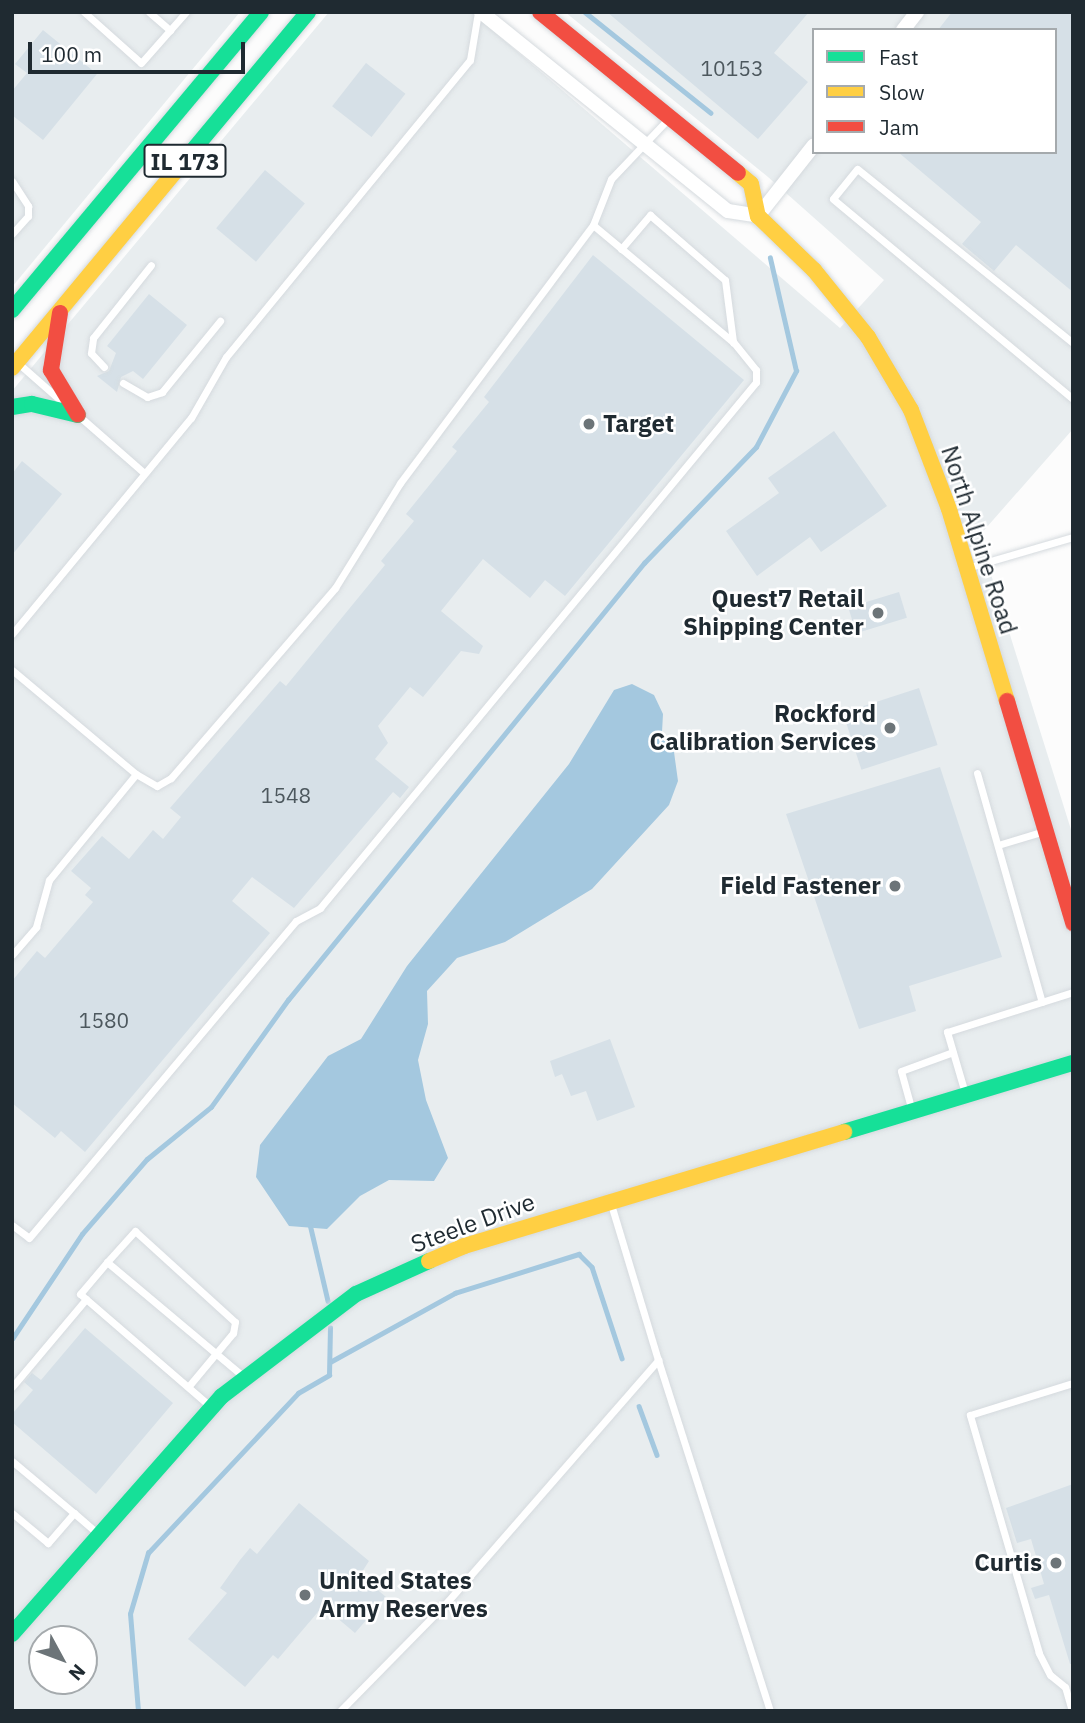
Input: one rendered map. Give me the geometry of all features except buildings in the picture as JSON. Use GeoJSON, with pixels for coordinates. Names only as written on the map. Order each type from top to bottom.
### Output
{"type":"FeatureCollection","features":[{"type":"Feature","properties":{"kind":"street","name":"IL 173"},"geometry":{"type":"LineString","coordinates":[[12,310],[261,12]]}},
{"type":"Feature","properties":{"kind":"street","name":"IL 173"},"geometry":{"type":"LineString","coordinates":[[14,363],[62,309],[308,12]]}},
{"type":"Feature","properties":{"kind":"street"},"geometry":{"type":"LineString","coordinates":[[480,12],[644,148],[728,211],[758,216]]}},
{"type":"Feature","properties":{"kind":"street"},"geometry":{"type":"LineString","coordinates":[[540,12],[751,184],[758,216]]}},
{"type":"Feature","properties":{"kind":"street"},"geometry":{"type":"LineString","coordinates":[[905,28],[917,12]]}},
{"type":"Feature","properties":{"kind":"street"},"geometry":{"type":"LineString","coordinates":[[758,216],[812,148]]}},
{"type":"Feature","properties":{"kind":"street","name":"North Alpine Road"},"geometry":{"type":"LineString","coordinates":[[758,216],[814,270],[868,337],[911,410],[966,568],[1048,830],[1073,923]]}},
{"type":"Feature","properties":{"kind":"street"},"geometry":{"type":"LineString","coordinates":[[12,287],[51,263]]}},
{"type":"Feature","properties":{"kind":"street"},"geometry":{"type":"LineString","coordinates":[[62,309],[51,370],[78,415]]}},
{"type":"Feature","properties":{"kind":"street"},"geometry":{"type":"LineString","coordinates":[[12,407],[32,404],[78,415]]}},
{"type":"Feature","properties":{"kind":"street","name":"Steele Drive"},"geometry":{"type":"LineString","coordinates":[[15,1624],[212,1407],[245,1378],[356,1294],[464,1246],[1073,1063]]}},
{"type":"Feature","properties":{"kind":"lane"},"geometry":{"type":"LineString","coordinates":[[84,12],[141,63],[186,12]]}},
{"type":"Feature","properties":{"kind":"lane"},"geometry":{"type":"LineString","coordinates":[[149,12],[170,30]]}},
{"type":"Feature","properties":{"kind":"lane"},"geometry":{"type":"LineString","coordinates":[[12,634],[191,418],[226,357],[470,60],[480,12]]}},
{"type":"Feature","properties":{"kind":"lane"},"geometry":{"type":"LineString","coordinates":[[12,670],[136,775],[157,786],[171,778],[335,588],[400,482],[593,225],[611,179],[644,148],[669,117]]}},
{"type":"Feature","properties":{"kind":"lane"},"geometry":{"type":"LineString","coordinates":[[1073,343],[857,169],[833,198],[1073,398]]}},
{"type":"Feature","properties":{"kind":"lane"},"geometry":{"type":"LineString","coordinates":[[12,181],[28,206],[28,216],[12,234]]}},
{"type":"Feature","properties":{"kind":"lane"},"geometry":{"type":"LineString","coordinates":[[621,248],[650,215],[725,280],[733,342]]}},
{"type":"Feature","properties":{"kind":"lane"},"geometry":{"type":"LineString","coordinates":[[12,1224],[29,1238],[296,921],[320,908],[750,391],[756,370],[733,342],[593,225]]}},
{"type":"Feature","properties":{"kind":"lane"},"geometry":{"type":"LineString","coordinates":[[104,367],[91,353],[93,338],[151,265]]}},
{"type":"Feature","properties":{"kind":"lane"},"geometry":{"type":"LineString","coordinates":[[124,383],[147,397],[162,392],[220,321]]}},
{"type":"Feature","properties":{"kind":"lane"},"geometry":{"type":"LineString","coordinates":[[14,363],[145,473]]}},
{"type":"Feature","properties":{"kind":"lane"},"geometry":{"type":"LineString","coordinates":[[966,568],[1073,537]]}},
{"type":"Feature","properties":{"kind":"lane"},"geometry":{"type":"LineString","coordinates":[[977,773],[1042,1002]]}},
{"type":"Feature","properties":{"kind":"lane"},"geometry":{"type":"LineString","coordinates":[[14,950],[36,927],[49,880],[136,775]]}},
{"type":"Feature","properties":{"kind":"lane"},"geometry":{"type":"LineString","coordinates":[[998,845],[1048,830]]}},
{"type":"Feature","properties":{"kind":"lane"},"geometry":{"type":"LineString","coordinates":[[966,1095],[947,1032],[1073,992]]}},
{"type":"Feature","properties":{"kind":"lane"},"geometry":{"type":"LineString","coordinates":[[912,1111],[901,1071],[953,1052]]}},
{"type":"Feature","properties":{"kind":"lane"},"geometry":{"type":"LineString","coordinates":[[610,1202],[769,1711]]}},
{"type":"Feature","properties":{"kind":"lane"},"geometry":{"type":"LineString","coordinates":[[188,1387],[233,1333],[235,1322],[135,1231],[80,1294],[188,1387],[212,1407]]}},
{"type":"Feature","properties":{"kind":"lane"},"geometry":{"type":"LineString","coordinates":[[107,1262],[245,1378]]}},
{"type":"Feature","properties":{"kind":"lane"},"geometry":{"type":"LineString","coordinates":[[12,1387],[86,1299]]}},
{"type":"Feature","properties":{"kind":"lane"},"geometry":{"type":"LineString","coordinates":[[340,1711],[448,1601],[658,1360]]}},
{"type":"Feature","properties":{"kind":"lane"},"geometry":{"type":"LineString","coordinates":[[1072,1711],[1065,1687],[1050,1675],[1039,1653],[970,1415],[1073,1384]]}},
{"type":"Feature","properties":{"kind":"lane"},"geometry":{"type":"LineString","coordinates":[[12,1461],[98,1534]]}},
{"type":"Feature","properties":{"kind":"lane"},"geometry":{"type":"LineString","coordinates":[[12,1513],[48,1543],[74,1513]]}},
{"type":"Feature","properties":{"kind":"shaded area"},"geometry":{"type":"Polygon","coordinates":[[[12,12],[240,12],[12,287],[12,12]]]}},
{"type":"Feature","properties":{"kind":"shaded area"},"geometry":{"type":"Polygon","coordinates":[[[329,12],[471,12],[840,328],[884,280],[768,177],[565,12],[1073,12],[1073,429],[979,536],[1073,836],[1073,1711],[12,1711],[12,391],[329,12]]]}},
{"type":"Feature","properties":{"kind":"water"},"geometry":{"type":"Polygon","coordinates":[[[632,684],[654,695],[663,714],[662,732],[674,752],[678,781],[669,805],[592,889],[505,942],[457,958],[427,991],[428,1024],[418,1060],[426,1100],[448,1158],[434,1181],[389,1180],[360,1196],[327,1229],[289,1226],[256,1177],[260,1145],[328,1056],[361,1039],[407,966],[569,764],[614,690],[632,684]]]}},
{"type":"Feature","properties":{"kind":"waterway"},"geometry":{"type":"LineString","coordinates":[[585,12],[711,113]]}},
{"type":"Feature","properties":{"kind":"waterway"},"geometry":{"type":"LineString","coordinates":[[12,1339],[82,1234],[147,1159],[211,1107],[288,1000],[644,563],[756,447],[796,371],[770,258]]}},
{"type":"Feature","properties":{"kind":"waterway"},"geometry":{"type":"LineString","coordinates":[[310,1224],[328,1301]]}},
{"type":"Feature","properties":{"kind":"waterway"},"geometry":{"type":"LineString","coordinates":[[330,1362],[455,1293],[579,1254],[592,1267],[622,1358]]}},
{"type":"Feature","properties":{"kind":"waterway"},"geometry":{"type":"LineString","coordinates":[[138,1711],[130,1614],[148,1553],[298,1393],[329,1375],[330,1328]]}},
{"type":"Feature","properties":{"kind":"waterway"},"geometry":{"type":"LineString","coordinates":[[639,1406],[657,1455]]}},
{"type":"Feature","properties":{"kind":"traffic: fast"},"geometry":{"type":"LineString","coordinates":[[12,310],[261,12]]}},
{"type":"Feature","properties":{"kind":"traffic: fast"},"geometry":{"type":"LineString","coordinates":[[184,161],[308,12]]}},
{"type":"Feature","properties":{"kind":"traffic: fast"},"geometry":{"type":"LineString","coordinates":[[12,407],[32,404],[78,415]]}},
{"type":"Feature","properties":{"kind":"traffic: fast"},"geometry":{"type":"LineString","coordinates":[[844,1132],[1073,1063]]}},
{"type":"Feature","properties":{"kind":"traffic: fast"},"geometry":{"type":"LineString","coordinates":[[12,1634],[222,1396],[356,1294],[429,1261]]}},
{"type":"Feature","properties":{"kind":"traffic: slow"},"geometry":{"type":"LineString","coordinates":[[12,368],[184,161]]}},
{"type":"Feature","properties":{"kind":"traffic: slow"},"geometry":{"type":"LineString","coordinates":[[738,173],[751,184],[758,216],[814,270],[868,337],[911,410],[949,509],[1007,701]]}},
{"type":"Feature","properties":{"kind":"traffic: slow"},"geometry":{"type":"LineString","coordinates":[[429,1261],[464,1246],[844,1132]]}},
{"type":"Feature","properties":{"kind":"traffic: jam"},"geometry":{"type":"LineString","coordinates":[[540,12],[738,173]]}},
{"type":"Feature","properties":{"kind":"traffic: jam"},"geometry":{"type":"LineString","coordinates":[[60,313],[51,370],[78,415]]}},
{"type":"Feature","properties":{"kind":"traffic: jam"},"geometry":{"type":"LineString","coordinates":[[1007,701],[1073,923]]}},
{"type":"Feature","properties":{"kind":"place","name":"Target"},"geometry":{"type":"Point","coordinates":[589,424]}},
{"type":"Feature","properties":{"kind":"place","name":"Quest7 Retail Shipping Center"},"geometry":{"type":"Point","coordinates":[878,613]}},
{"type":"Feature","properties":{"kind":"place","name":"Rockford Calibration Services"},"geometry":{"type":"Point","coordinates":[890,728]}},
{"type":"Feature","properties":{"kind":"place","name":"Field Fastener"},"geometry":{"type":"Point","coordinates":[895,886]}},
{"type":"Feature","properties":{"kind":"place","name":"Curtis"},"geometry":{"type":"Point","coordinates":[1056,1563]}},
{"type":"Feature","properties":{"kind":"place","name":"United States Army Reserves"},"geometry":{"type":"Point","coordinates":[305,1595]}}]}
